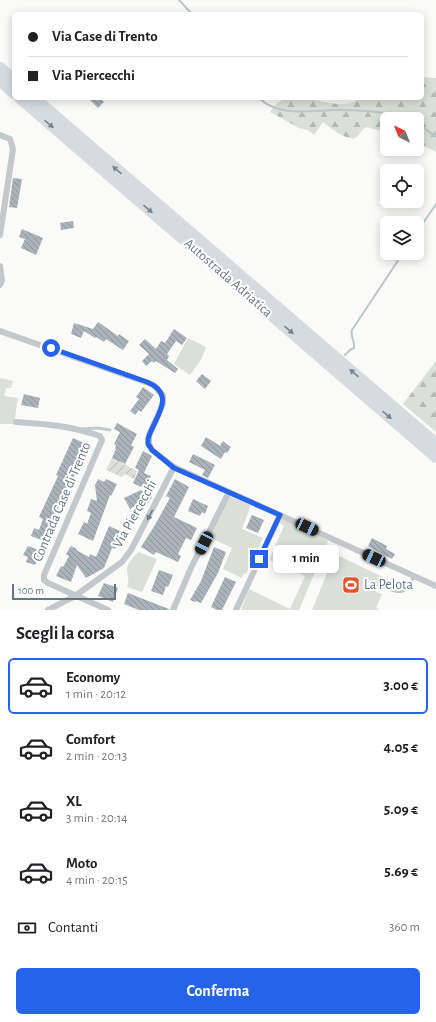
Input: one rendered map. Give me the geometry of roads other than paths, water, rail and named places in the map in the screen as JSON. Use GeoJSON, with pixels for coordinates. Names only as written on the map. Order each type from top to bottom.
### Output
{"type":"FeatureCollection","features":[{"type":"Feature","properties":{"kind":"highway"},"geometry":{"type":"LineString","coordinates":[[0,68],[12,78]]}},
{"type":"Feature","properties":{"kind":"highway"},"geometry":{"type":"LineString","coordinates":[[0,80],[12,91]]}},
{"type":"Feature","properties":{"kind":"highway","name":"Autostrada Adriatica"},"geometry":{"type":"LineString","coordinates":[[22,100],[436,457]]}},
{"type":"Feature","properties":{"kind":"highway","name":"Autostrada Adriatica"},"geometry":{"type":"LineString","coordinates":[[36,100],[436,444]]}},
{"type":"Feature","properties":{"kind":"street"},"geometry":{"type":"LineString","coordinates":[[0,135],[10,139],[13,149],[0,235]]}},
{"type":"Feature","properties":{"kind":"street"},"geometry":{"type":"LineString","coordinates":[[0,266],[2,280],[0,285]]}},
{"type":"Feature","properties":{"kind":"street"},"geometry":{"type":"LineString","coordinates":[[0,330],[154,385],[161,393],[163,399],[162,408],[149,436],[148,444],[152,450],[174,468],[436,586]]}},
{"type":"Feature","properties":{"kind":"street","name":"Contrada Case di Trento"},"geometry":{"type":"LineString","coordinates":[[16,422],[57,425],[77,429],[100,436],[102,440],[44,575],[44,580],[48,583],[75,596]]}},
{"type":"Feature","properties":{"kind":"street","name":"Via Piercecchi"},"geometry":{"type":"LineString","coordinates":[[48,610],[75,596],[122,562],[131,550],[174,468]]}},
{"type":"Feature","properties":{"kind":"street"},"geometry":{"type":"LineString","coordinates":[[174,610],[191,568],[229,492]]}},
{"type":"Feature","properties":{"kind":"street"},"geometry":{"type":"LineString","coordinates":[[236,610],[280,515]]}},
{"type":"Feature","properties":{"kind":"street"},"geometry":{"type":"LineString","coordinates":[[75,596],[108,610]]}},
{"type":"Feature","properties":{"kind":"lane"},"geometry":{"type":"LineString","coordinates":[[77,429],[98,428],[110,430]]}},
{"type":"Feature","properties":{"kind":"lane"},"geometry":{"type":"LineString","coordinates":[[381,586],[398,592],[407,590],[414,576]]}},
{"type":"Feature","properties":{"kind":"waterway"},"geometry":{"type":"LineString","coordinates":[[179,0],[190,12]]}},
{"type":"Feature","properties":{"kind":"waterway"},"geometry":{"type":"LineString","coordinates":[[262,100],[267,104],[286,111],[338,110],[380,112]]}},
{"type":"Feature","properties":{"kind":"waterway"},"geometry":{"type":"LineString","coordinates":[[424,128],[436,137]]}},
{"type":"Feature","properties":{"kind":"waterway"},"geometry":{"type":"LineString","coordinates":[[424,222],[436,204]]}},
{"type":"Feature","properties":{"kind":"waterway"},"geometry":{"type":"LineString","coordinates":[[350,350],[354,348],[352,330],[398,260]]}},
{"type":"Feature","properties":{"kind":"waterway"},"geometry":{"type":"LineString","coordinates":[[345,355],[350,350]]}},
{"type":"Feature","properties":{"kind":"place","name":"La Pelota"},"geometry":{"type":"Point","coordinates":[351,585]}}]}
